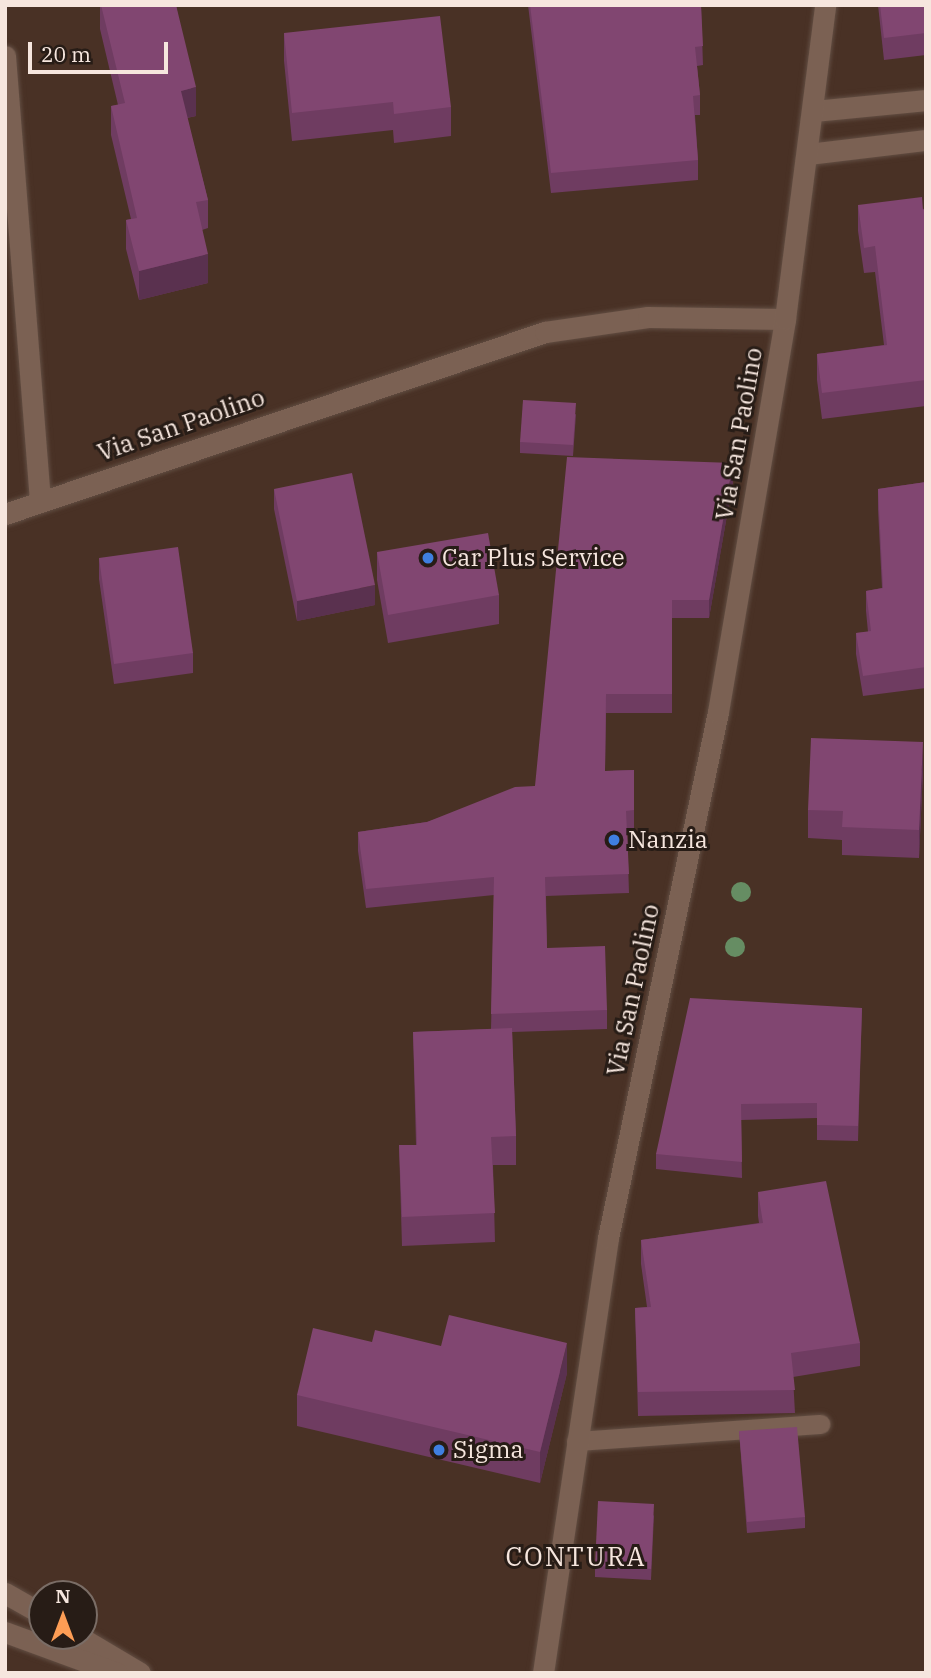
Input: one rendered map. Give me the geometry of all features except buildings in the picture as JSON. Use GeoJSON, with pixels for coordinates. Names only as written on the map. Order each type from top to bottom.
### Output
{"type":"FeatureCollection","features":[{"type":"Feature","properties":{"kind":"street","name":"Via San Paolino"},"geometry":{"type":"LineString","coordinates":[[543,1673],[608,1238],[718,712],[785,319],[814,111],[825,5]]}},
{"type":"Feature","properties":{"kind":"street"},"geometry":{"type":"LineString","coordinates":[[5,56],[40,502]]}},
{"type":"Feature","properties":{"kind":"street"},"geometry":{"type":"LineString","coordinates":[[814,111],[926,100]]}},
{"type":"Feature","properties":{"kind":"street"},"geometry":{"type":"LineString","coordinates":[[808,154],[926,140]]}},
{"type":"Feature","properties":{"kind":"street","name":"Via San Paolino"},"geometry":{"type":"LineString","coordinates":[[5,514],[545,332],[648,317],[785,319]]}},
{"type":"Feature","properties":{"kind":"street"},"geometry":{"type":"LineString","coordinates":[[5,1593],[28,1607]]}},
{"type":"Feature","properties":{"kind":"street"},"geometry":{"type":"LineString","coordinates":[[5,1632],[117,1673]]}},
{"type":"Feature","properties":{"kind":"street"},"geometry":{"type":"LineString","coordinates":[[98,1648],[140,1673]]}},
{"type":"Feature","properties":{"kind":"lane"},"geometry":{"type":"LineString","coordinates":[[576,1441],[820,1424]]}},
{"type":"Feature","properties":{"kind":"place","name":"Car Plus Service"},"geometry":{"type":"Point","coordinates":[428,558]}},
{"type":"Feature","properties":{"kind":"place","name":"Nanzia"},"geometry":{"type":"Point","coordinates":[614,840]}},
{"type":"Feature","properties":{"kind":"place","name":"Sigma"},"geometry":{"type":"Point","coordinates":[439,1450]}},
{"type":"Feature","properties":{"kind":"district","name":"CONTURA"},"geometry":{"type":"Point","coordinates":[576,1557]}}]}
